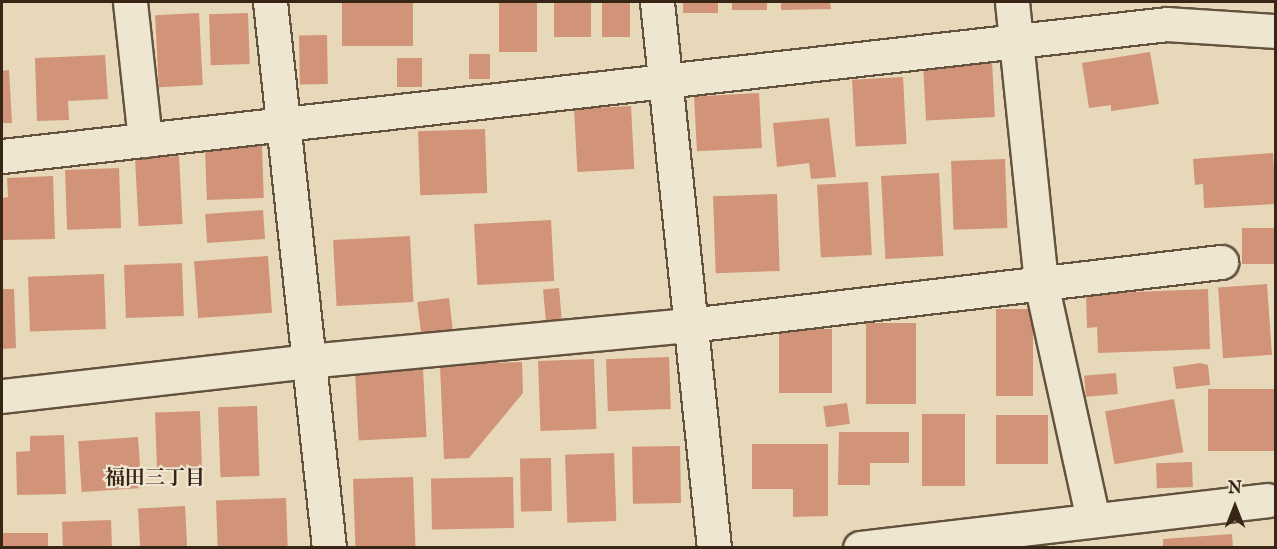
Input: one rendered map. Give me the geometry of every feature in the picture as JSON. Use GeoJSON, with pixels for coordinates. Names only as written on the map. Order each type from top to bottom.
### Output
{"type":"FeatureCollection","features":[{"type":"Feature","properties":{"kind":"street"},"geometry":{"type":"LineString","coordinates":[[130,2],[145,140]]}},
{"type":"Feature","properties":{"kind":"street"},"geometry":{"type":"LineString","coordinates":[[270,2],[329,548]]}},
{"type":"Feature","properties":{"kind":"street"},"geometry":{"type":"LineString","coordinates":[[657,2],[714,548]]}},
{"type":"Feature","properties":{"kind":"street"},"geometry":{"type":"LineString","coordinates":[[1012,2],[1041,283],[1094,519]]}},
{"type":"Feature","properties":{"kind":"street"},"geometry":{"type":"LineString","coordinates":[[2,156],[1167,24],[1275,31]]}},
{"type":"Feature","properties":{"kind":"street"},"geometry":{"type":"LineString","coordinates":[[2,396],[308,361],[690,325],[1221,262]]}},
{"type":"Feature","properties":{"kind":"street"},"geometry":{"type":"LineString","coordinates":[[860,548],[1267,500]]}},
{"type":"Feature","properties":{"kind":"building"},"geometry":{"type":"Polygon","coordinates":[[[342,2],[413,2],[413,46],[342,46],[342,2]]]}},
{"type":"Feature","properties":{"kind":"building"},"geometry":{"type":"Polygon","coordinates":[[[499,2],[537,2],[537,52],[499,52],[499,2]]]}},
{"type":"Feature","properties":{"kind":"building"},"geometry":{"type":"Polygon","coordinates":[[[554,2],[591,2],[591,37],[554,37],[554,2]]]}},
{"type":"Feature","properties":{"kind":"building"},"geometry":{"type":"Polygon","coordinates":[[[602,2],[630,2],[630,37],[602,37],[602,2]]]}},
{"type":"Feature","properties":{"kind":"building"},"geometry":{"type":"Polygon","coordinates":[[[683,2],[718,2],[718,13],[683,13],[683,2]]]}},
{"type":"Feature","properties":{"kind":"building"},"geometry":{"type":"Polygon","coordinates":[[[732,2],[767,2],[767,10],[732,10],[732,2]]]}},
{"type":"Feature","properties":{"kind":"building"},"geometry":{"type":"Polygon","coordinates":[[[781,2],[830,2],[831,9],[781,10],[781,2]]]}},
{"type":"Feature","properties":{"kind":"building"},"geometry":{"type":"Polygon","coordinates":[[[199,13],[203,85],[159,87],[155,15],[199,13]]]}},
{"type":"Feature","properties":{"kind":"building"},"geometry":{"type":"Polygon","coordinates":[[[248,13],[250,64],[211,65],[209,14],[248,13]]]}},
{"type":"Feature","properties":{"kind":"building"},"geometry":{"type":"Polygon","coordinates":[[[299,35],[327,35],[328,84],[300,84],[299,35]]]}},
{"type":"Feature","properties":{"kind":"building"},"geometry":{"type":"Polygon","coordinates":[[[1150,52],[1159,104],[1111,111],[1111,105],[1089,108],[1082,63],[1150,52]]]}},
{"type":"Feature","properties":{"kind":"building"},"geometry":{"type":"Polygon","coordinates":[[[469,54],[490,54],[490,79],[469,79],[469,54]]]}},
{"type":"Feature","properties":{"kind":"building"},"geometry":{"type":"Polygon","coordinates":[[[105,55],[108,99],[68,101],[69,120],[37,121],[35,58],[105,55]]]}},
{"type":"Feature","properties":{"kind":"building"},"geometry":{"type":"Polygon","coordinates":[[[397,58],[422,58],[422,87],[397,87],[397,58]]]}},
{"type":"Feature","properties":{"kind":"building"},"geometry":{"type":"Polygon","coordinates":[[[992,61],[995,117],[926,121],[923,65],[992,61]]]}},
{"type":"Feature","properties":{"kind":"building"},"geometry":{"type":"Polygon","coordinates":[[[9,70],[12,123],[2,123],[2,71],[9,70]]]}},
{"type":"Feature","properties":{"kind":"building"},"geometry":{"type":"Polygon","coordinates":[[[903,77],[907,144],[856,147],[852,80],[903,77]]]}},
{"type":"Feature","properties":{"kind":"building"},"geometry":{"type":"Polygon","coordinates":[[[759,93],[762,148],[697,151],[694,96],[759,93]]]}},
{"type":"Feature","properties":{"kind":"building"},"geometry":{"type":"Polygon","coordinates":[[[631,106],[634,169],[577,172],[574,109],[631,106]]]}},
{"type":"Feature","properties":{"kind":"building"},"geometry":{"type":"Polygon","coordinates":[[[829,118],[836,177],[811,179],[809,163],[777,167],[773,123],[829,118]]]}},
{"type":"Feature","properties":{"kind":"building"},"geometry":{"type":"Polygon","coordinates":[[[485,129],[487,193],[420,195],[418,131],[485,129]]]}},
{"type":"Feature","properties":{"kind":"building"},"geometry":{"type":"Polygon","coordinates":[[[262,146],[264,198],[207,200],[205,148],[262,146]]]}},
{"type":"Feature","properties":{"kind":"building"},"geometry":{"type":"Polygon","coordinates":[[[1273,153],[1276,204],[1204,208],[1203,184],[1195,185],[1193,159],[1273,153]]]}},
{"type":"Feature","properties":{"kind":"building"},"geometry":{"type":"Polygon","coordinates":[[[179,156],[183,224],[139,226],[135,158],[179,156]]]}},
{"type":"Feature","properties":{"kind":"building"},"geometry":{"type":"Polygon","coordinates":[[[1005,159],[1007,228],[953,230],[951,161],[1005,159]]]}},
{"type":"Feature","properties":{"kind":"building"},"geometry":{"type":"Polygon","coordinates":[[[119,168],[121,228],[67,230],[65,170],[119,168]]]}},
{"type":"Feature","properties":{"kind":"building"},"geometry":{"type":"Polygon","coordinates":[[[939,173],[943,256],[885,259],[881,176],[939,173]]]}},
{"type":"Feature","properties":{"kind":"building"},"geometry":{"type":"Polygon","coordinates":[[[53,176],[55,239],[2,240],[2,198],[8,197],[7,178],[53,176]]]}},
{"type":"Feature","properties":{"kind":"building"},"geometry":{"type":"Polygon","coordinates":[[[868,182],[872,255],[821,258],[817,185],[868,182]]]}},
{"type":"Feature","properties":{"kind":"building"},"geometry":{"type":"Polygon","coordinates":[[[777,194],[780,271],[716,273],[713,196],[777,194]]]}},
{"type":"Feature","properties":{"kind":"building"},"geometry":{"type":"Polygon","coordinates":[[[263,210],[265,239],[207,243],[205,214],[263,210]]]}},
{"type":"Feature","properties":{"kind":"building"},"geometry":{"type":"Polygon","coordinates":[[[551,220],[554,281],[477,285],[474,224],[551,220]]]}},
{"type":"Feature","properties":{"kind":"building"},"geometry":{"type":"Polygon","coordinates":[[[1242,228],[1276,228],[1276,264],[1242,264],[1242,228]]]}},
{"type":"Feature","properties":{"kind":"building"},"geometry":{"type":"Polygon","coordinates":[[[410,236],[413,302],[337,306],[333,240],[410,236]]]}},
{"type":"Feature","properties":{"kind":"building"},"geometry":{"type":"Polygon","coordinates":[[[268,256],[272,313],[198,318],[194,261],[268,256]]]}},
{"type":"Feature","properties":{"kind":"building"},"geometry":{"type":"Polygon","coordinates":[[[182,263],[184,316],[126,318],[124,265],[182,263]]]}},
{"type":"Feature","properties":{"kind":"building"},"geometry":{"type":"Polygon","coordinates":[[[104,274],[106,329],[30,332],[28,277],[104,274]]]}},
{"type":"Feature","properties":{"kind":"building"},"geometry":{"type":"Polygon","coordinates":[[[1267,284],[1272,355],[1223,358],[1218,287],[1267,284]]]}},
{"type":"Feature","properties":{"kind":"building"},"geometry":{"type":"Polygon","coordinates":[[[559,288],[562,322],[546,323],[543,289],[559,288]]]}},
{"type":"Feature","properties":{"kind":"building"},"geometry":{"type":"Polygon","coordinates":[[[2,289],[14,289],[16,348],[2,349],[2,289]]]}},
{"type":"Feature","properties":{"kind":"building"},"geometry":{"type":"Polygon","coordinates":[[[1208,289],[1210,349],[1098,353],[1097,327],[1087,328],[1086,294],[1208,289]]]}},
{"type":"Feature","properties":{"kind":"building"},"geometry":{"type":"Polygon","coordinates":[[[449,298],[453,332],[421,336],[417,302],[449,298]]]}},
{"type":"Feature","properties":{"kind":"building"},"geometry":{"type":"Polygon","coordinates":[[[996,309],[1033,309],[1033,396],[996,396],[996,309]]]}},
{"type":"Feature","properties":{"kind":"building"},"geometry":{"type":"Polygon","coordinates":[[[866,323],[916,323],[916,404],[866,404],[866,323]]]}},
{"type":"Feature","properties":{"kind":"building"},"geometry":{"type":"Polygon","coordinates":[[[779,329],[832,329],[832,393],[779,393],[779,329]]]}},
{"type":"Feature","properties":{"kind":"building"},"geometry":{"type":"Polygon","coordinates":[[[669,357],[671,409],[608,411],[606,359],[669,357]]]}},
{"type":"Feature","properties":{"kind":"building"},"geometry":{"type":"Polygon","coordinates":[[[594,359],[596,429],[540,431],[538,361],[594,359]]]}},
{"type":"Feature","properties":{"kind":"building"},"geometry":{"type":"Polygon","coordinates":[[[522,362],[523,393],[469,458],[444,459],[440,365],[522,362]]]}},
{"type":"Feature","properties":{"kind":"building"},"geometry":{"type":"Polygon","coordinates":[[[1200,363],[1208,365],[1210,385],[1176,389],[1173,367],[1200,363]]]}},
{"type":"Feature","properties":{"kind":"building"},"geometry":{"type":"Polygon","coordinates":[[[423,369],[427,437],[359,440],[355,373],[423,369]]]}},
{"type":"Feature","properties":{"kind":"building"},"geometry":{"type":"Polygon","coordinates":[[[1116,373],[1118,394],[1086,397],[1084,376],[1116,373]]]}},
{"type":"Feature","properties":{"kind":"building"},"geometry":{"type":"Polygon","coordinates":[[[1208,389],[1276,389],[1276,451],[1208,451],[1208,389]]]}},
{"type":"Feature","properties":{"kind":"building"},"geometry":{"type":"Polygon","coordinates":[[[1174,399],[1183,452],[1114,464],[1105,411],[1174,399]]]}},
{"type":"Feature","properties":{"kind":"building"},"geometry":{"type":"Polygon","coordinates":[[[847,403],[850,424],[826,427],[823,406],[847,403]]]}},
{"type":"Feature","properties":{"kind":"building"},"geometry":{"type":"Polygon","coordinates":[[[257,406],[259,476],[220,477],[218,407],[257,406]]]}},
{"type":"Feature","properties":{"kind":"building"},"geometry":{"type":"Polygon","coordinates":[[[200,411],[202,471],[157,473],[155,413],[200,411]]]}},
{"type":"Feature","properties":{"kind":"building"},"geometry":{"type":"Polygon","coordinates":[[[922,414],[965,414],[965,486],[922,486],[922,414]]]}},
{"type":"Feature","properties":{"kind":"building"},"geometry":{"type":"Polygon","coordinates":[[[996,415],[1048,415],[1048,464],[996,464],[996,415]]]}},
{"type":"Feature","properties":{"kind":"building"},"geometry":{"type":"Polygon","coordinates":[[[839,432],[909,432],[909,463],[870,463],[870,485],[838,485],[839,432]]]}},
{"type":"Feature","properties":{"kind":"building"},"geometry":{"type":"Polygon","coordinates":[[[64,435],[66,494],[17,495],[16,452],[30,451],[30,436],[64,435]]]}},
{"type":"Feature","properties":{"kind":"building"},"geometry":{"type":"Polygon","coordinates":[[[138,437],[142,488],[82,492],[78,441],[138,437]]]}},
{"type":"Feature","properties":{"kind":"building"},"geometry":{"type":"Polygon","coordinates":[[[752,444],[828,444],[828,516],[793,517],[793,489],[752,489],[752,444]]]}},
{"type":"Feature","properties":{"kind":"building"},"geometry":{"type":"Polygon","coordinates":[[[680,446],[681,503],[633,504],[632,447],[680,446]]]}},
{"type":"Feature","properties":{"kind":"building"},"geometry":{"type":"Polygon","coordinates":[[[614,453],[616,521],[567,523],[565,455],[614,453]]]}},
{"type":"Feature","properties":{"kind":"building"},"geometry":{"type":"Polygon","coordinates":[[[551,458],[552,511],[521,512],[520,459],[551,458]]]}},
{"type":"Feature","properties":{"kind":"building"},"geometry":{"type":"Polygon","coordinates":[[[1192,462],[1193,487],[1157,488],[1156,463],[1192,462]]]}},
{"type":"Feature","properties":{"kind":"building"},"geometry":{"type":"Polygon","coordinates":[[[413,477],[415,548],[355,548],[353,479],[413,477]]]}},
{"type":"Feature","properties":{"kind":"building"},"geometry":{"type":"Polygon","coordinates":[[[513,477],[514,528],[432,529],[431,478],[513,477]]]}},
{"type":"Feature","properties":{"kind":"building"},"geometry":{"type":"Polygon","coordinates":[[[286,498],[288,548],[218,548],[216,500],[286,498]]]}},
{"type":"Feature","properties":{"kind":"building"},"geometry":{"type":"Polygon","coordinates":[[[185,506],[187,548],[140,548],[138,508],[185,506]]]}},
{"type":"Feature","properties":{"kind":"building"},"geometry":{"type":"Polygon","coordinates":[[[111,520],[112,548],[63,548],[62,522],[111,520]]]}},
{"type":"Feature","properties":{"kind":"building"},"geometry":{"type":"Polygon","coordinates":[[[2,533],[48,533],[48,548],[2,548],[2,533]]]}},
{"type":"Feature","properties":{"kind":"building"},"geometry":{"type":"Polygon","coordinates":[[[1232,534],[1233,548],[1163,548],[1163,539],[1232,534]]]}},
{"type":"Feature","properties":{"kind":"district","name":"福田三丁目"},"geometry":{"type":"Point","coordinates":[155,478]}}]}
